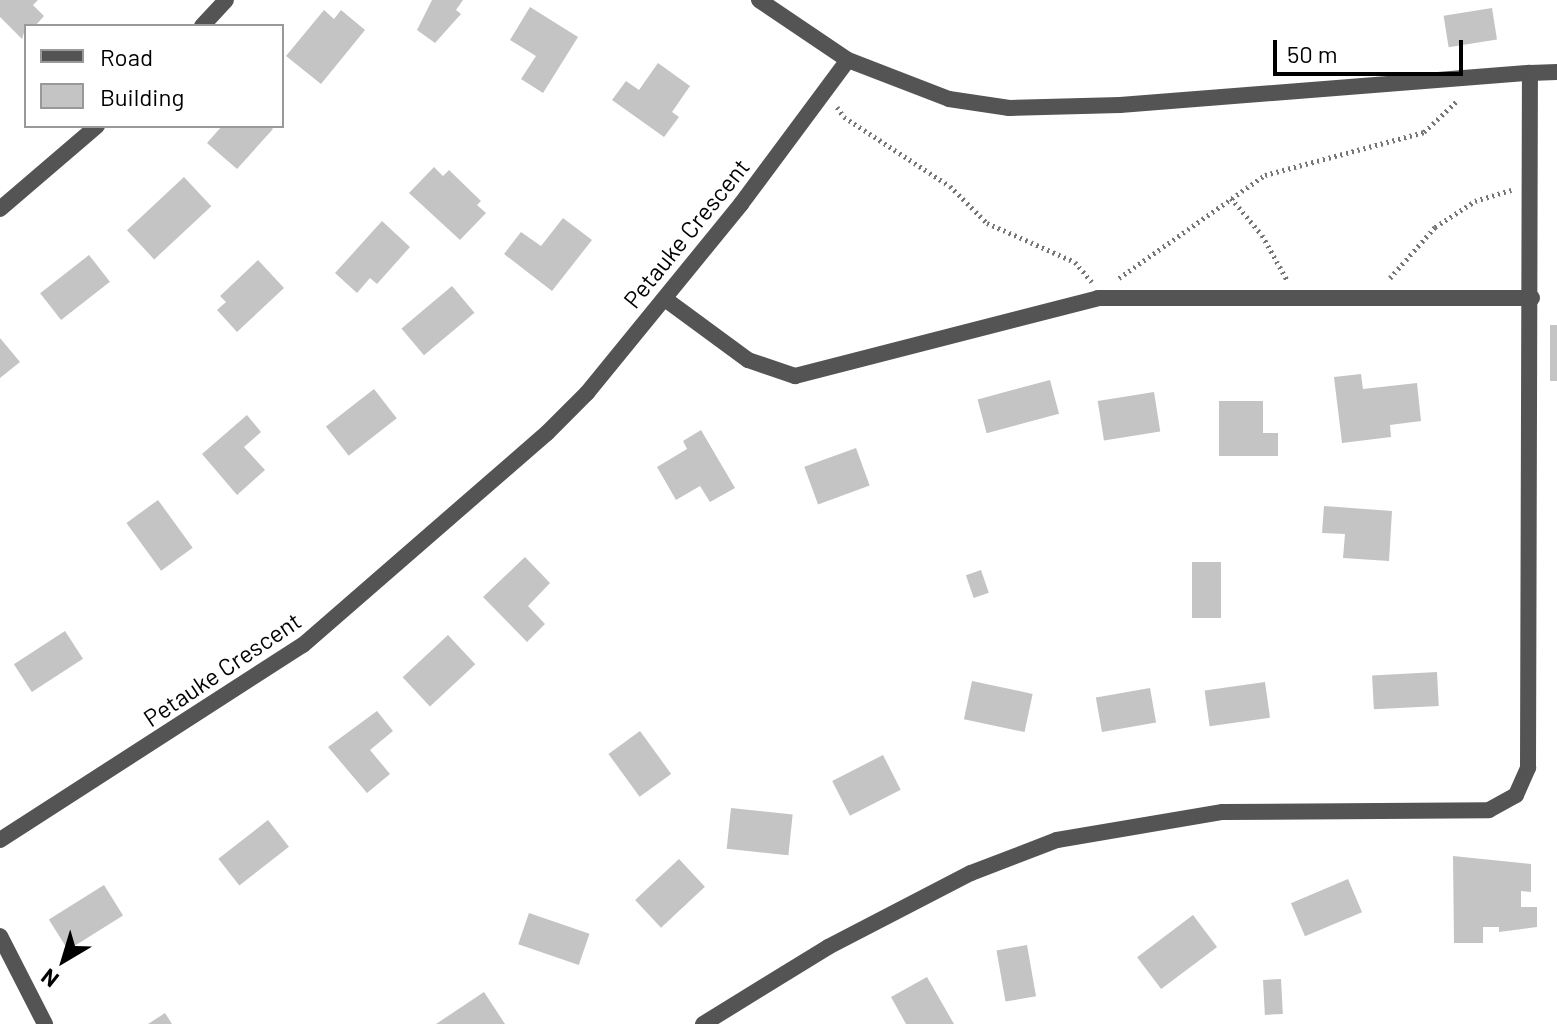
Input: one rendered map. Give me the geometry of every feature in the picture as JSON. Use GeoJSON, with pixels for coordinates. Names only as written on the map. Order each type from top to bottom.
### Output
{"type":"FeatureCollection","features":[{"type":"Feature","properties":{"kind":"street"},"geometry":{"type":"LineString","coordinates":[[204,24],[226,0]]}},
{"type":"Feature","properties":{"kind":"street"},"geometry":{"type":"LineString","coordinates":[[759,0],[848,60],[949,99],[1009,108],[1120,105],[1557,72]]}},
{"type":"Feature","properties":{"kind":"street","name":"Petauke Crescent"},"geometry":{"type":"LineString","coordinates":[[0,840],[239,689],[344,613],[571,411],[665,299],[826,93],[848,60]]}},
{"type":"Feature","properties":{"kind":"street"},"geometry":{"type":"LineString","coordinates":[[703,1024],[867,926],[971,873],[1057,840],[1223,812],[1489,810],[1516,795],[1528,768],[1532,298],[1530,73]]}},
{"type":"Feature","properties":{"kind":"street"},"geometry":{"type":"LineString","coordinates":[[0,209],[95,128]]}},
{"type":"Feature","properties":{"kind":"street"},"geometry":{"type":"LineString","coordinates":[[665,299],[748,360],[795,376],[1105,298],[1532,298]]}},
{"type":"Feature","properties":{"kind":"street"},"geometry":{"type":"LineString","coordinates":[[0,936],[45,1024]]}},
{"type":"Feature","properties":{"kind":"path"},"geometry":{"type":"LineString","coordinates":[[826,93],[844,117],[950,186],[987,223],[1075,262],[1105,298],[1120,277],[1265,175],[1424,132],[1456,100],[1468,96]]}},
{"type":"Feature","properties":{"kind":"path"},"geometry":{"type":"LineString","coordinates":[[1377,300],[1435,227],[1495,192],[1532,187]]}},
{"type":"Feature","properties":{"kind":"path"},"geometry":{"type":"LineString","coordinates":[[1231,198],[1281,263],[1295,299]]}},
{"type":"Feature","properties":{"kind":"building"},"geometry":{"type":"Polygon","coordinates":[[[0,0],[38,0],[33,5],[44,16],[37,24],[24,24],[22,39],[0,17],[0,0]]]}},
{"type":"Feature","properties":{"kind":"building"},"geometry":{"type":"Polygon","coordinates":[[[432,0],[463,0],[456,10],[461,14],[435,43],[417,30],[432,0]]]}},
{"type":"Feature","properties":{"kind":"building"},"geometry":{"type":"Polygon","coordinates":[[[530,7],[578,37],[543,93],[521,79],[536,56],[510,40],[530,7]]]}},
{"type":"Feature","properties":{"kind":"building"},"geometry":{"type":"Polygon","coordinates":[[[1492,8],[1497,40],[1449,47],[1444,16],[1492,8]]]}},
{"type":"Feature","properties":{"kind":"building"},"geometry":{"type":"Polygon","coordinates":[[[324,10],[334,19],[341,10],[365,30],[321,84],[286,56],[324,10]]]}},
{"type":"Feature","properties":{"kind":"building"},"geometry":{"type":"Polygon","coordinates":[[[658,63],[690,86],[672,112],[679,117],[664,137],[612,100],[626,81],[639,90],[658,63]]]}},
{"type":"Feature","properties":{"kind":"building"},"geometry":{"type":"Polygon","coordinates":[[[220,128],[273,129],[237,169],[207,143],[220,128]]]}},
{"type":"Feature","properties":{"kind":"building"},"geometry":{"type":"Polygon","coordinates":[[[434,167],[443,176],[449,170],[481,201],[477,205],[486,213],[460,240],[409,193],[434,167]]]}},
{"type":"Feature","properties":{"kind":"building"},"geometry":{"type":"Polygon","coordinates":[[[184,177],[211,206],[154,259],[127,230],[184,177]]]}},
{"type":"Feature","properties":{"kind":"building"},"geometry":{"type":"Polygon","coordinates":[[[563,218],[592,240],[552,291],[504,254],[521,232],[541,246],[563,218]]]}},
{"type":"Feature","properties":{"kind":"building"},"geometry":{"type":"Polygon","coordinates":[[[382,221],[410,247],[377,284],[370,278],[357,293],[335,273],[382,221]]]}},
{"type":"Feature","properties":{"kind":"building"},"geometry":{"type":"Polygon","coordinates":[[[89,255],[110,282],[61,320],[40,293],[89,255]]]}},
{"type":"Feature","properties":{"kind":"building"},"geometry":{"type":"Polygon","coordinates":[[[258,260],[284,288],[237,332],[217,310],[226,302],[220,296],[258,260]]]}},
{"type":"Feature","properties":{"kind":"building"},"geometry":{"type":"Polygon","coordinates":[[[452,286],[474,313],[424,355],[401,328],[452,286]]]}},
{"type":"Feature","properties":{"kind":"building"},"geometry":{"type":"Polygon","coordinates":[[[1550,325],[1557,325],[1557,381],[1550,381],[1550,325]]]}},
{"type":"Feature","properties":{"kind":"building"},"geometry":{"type":"Polygon","coordinates":[[[0,338],[20,362],[0,378],[0,338]]]}},
{"type":"Feature","properties":{"kind":"building"},"geometry":{"type":"Polygon","coordinates":[[[1361,374],[1363,389],[1417,383],[1421,421],[1390,425],[1391,437],[1342,443],[1334,377],[1361,374]]]}},
{"type":"Feature","properties":{"kind":"building"},"geometry":{"type":"Polygon","coordinates":[[[1050,380],[1059,414],[987,433],[978,399],[1050,380]]]}},
{"type":"Feature","properties":{"kind":"building"},"geometry":{"type":"Polygon","coordinates":[[[374,389],[397,418],[349,456],[326,427],[374,389]]]}},
{"type":"Feature","properties":{"kind":"building"},"geometry":{"type":"Polygon","coordinates":[[[1154,392],[1160,432],[1104,440],[1098,401],[1154,392]]]}},
{"type":"Feature","properties":{"kind":"building"},"geometry":{"type":"Polygon","coordinates":[[[1219,401],[1263,401],[1263,433],[1278,433],[1278,456],[1219,456],[1219,401]]]}},
{"type":"Feature","properties":{"kind":"building"},"geometry":{"type":"Polygon","coordinates":[[[247,415],[261,432],[244,447],[265,470],[237,495],[202,454],[247,415]]]}},
{"type":"Feature","properties":{"kind":"building"},"geometry":{"type":"Polygon","coordinates":[[[701,430],[735,488],[710,502],[700,486],[676,500],[657,467],[687,449],[683,441],[701,430]]]}},
{"type":"Feature","properties":{"kind":"building"},"geometry":{"type":"Polygon","coordinates":[[[856,448],[870,486],[818,504],[804,467],[856,448]]]}},
{"type":"Feature","properties":{"kind":"building"},"geometry":{"type":"Polygon","coordinates":[[[158,500],[193,548],[161,571],[126,523],[158,500]]]}},
{"type":"Feature","properties":{"kind":"building"},"geometry":{"type":"Polygon","coordinates":[[[1324,506],[1392,511],[1389,561],[1343,558],[1345,534],[1322,533],[1324,506]]]}},
{"type":"Feature","properties":{"kind":"building"},"geometry":{"type":"Polygon","coordinates":[[[525,557],[550,583],[528,606],[545,624],[527,642],[483,597],[525,557]]]}},
{"type":"Feature","properties":{"kind":"building"},"geometry":{"type":"Polygon","coordinates":[[[1192,562],[1221,562],[1221,618],[1192,618],[1192,562]]]}},
{"type":"Feature","properties":{"kind":"building"},"geometry":{"type":"Polygon","coordinates":[[[981,570],[989,593],[974,598],[966,575],[981,570]]]}},
{"type":"Feature","properties":{"kind":"building"},"geometry":{"type":"Polygon","coordinates":[[[65,631],[83,659],[32,692],[14,664],[65,631]]]}},
{"type":"Feature","properties":{"kind":"building"},"geometry":{"type":"Polygon","coordinates":[[[448,635],[475,664],[430,707],[403,677],[448,635]]]}},
{"type":"Feature","properties":{"kind":"building"},"geometry":{"type":"Polygon","coordinates":[[[1437,672],[1439,706],[1374,709],[1372,675],[1437,672]]]}},
{"type":"Feature","properties":{"kind":"building"},"geometry":{"type":"Polygon","coordinates":[[[972,681],[1033,694],[1025,732],[964,719],[972,681]]]}},
{"type":"Feature","properties":{"kind":"building"},"geometry":{"type":"Polygon","coordinates":[[[1265,682],[1270,718],[1210,726],[1205,690],[1265,682]]]}},
{"type":"Feature","properties":{"kind":"building"},"geometry":{"type":"Polygon","coordinates":[[[1150,688],[1156,722],[1102,732],[1096,698],[1150,688]]]}},
{"type":"Feature","properties":{"kind":"building"},"geometry":{"type":"Polygon","coordinates":[[[377,711],[393,731],[370,750],[390,774],[367,793],[328,747],[377,711]]]}},
{"type":"Feature","properties":{"kind":"building"},"geometry":{"type":"Polygon","coordinates":[[[640,731],[671,774],[640,797],[608,754],[640,731]]]}},
{"type":"Feature","properties":{"kind":"building"},"geometry":{"type":"Polygon","coordinates":[[[883,755],[901,790],[850,816],[832,781],[883,755]]]}},
{"type":"Feature","properties":{"kind":"building"},"geometry":{"type":"Polygon","coordinates":[[[731,808],[793,814],[788,855],[727,849],[731,808]]]}},
{"type":"Feature","properties":{"kind":"building"},"geometry":{"type":"Polygon","coordinates":[[[268,820],[289,847],[239,886],[218,859],[268,820]]]}},
{"type":"Feature","properties":{"kind":"building"},"geometry":{"type":"Polygon","coordinates":[[[1453,856],[1531,864],[1531,892],[1521,891],[1521,907],[1537,907],[1537,927],[1499,932],[1499,927],[1483,927],[1483,943],[1454,943],[1453,856]]]}},
{"type":"Feature","properties":{"kind":"building"},"geometry":{"type":"Polygon","coordinates":[[[679,859],[705,887],[661,928],[635,900],[679,859]]]}},
{"type":"Feature","properties":{"kind":"building"},"geometry":{"type":"Polygon","coordinates":[[[1348,879],[1362,912],[1305,936],[1291,903],[1348,879]]]}},
{"type":"Feature","properties":{"kind":"building"},"geometry":{"type":"Polygon","coordinates":[[[104,885],[123,916],[68,950],[49,919],[104,885]]]}},
{"type":"Feature","properties":{"kind":"building"},"geometry":{"type":"Polygon","coordinates":[[[529,913],[590,934],[579,965],[518,944],[529,913]]]}},
{"type":"Feature","properties":{"kind":"building"},"geometry":{"type":"Polygon","coordinates":[[[1193,915],[1217,947],[1161,989],[1137,957],[1193,915]]]}},
{"type":"Feature","properties":{"kind":"building"},"geometry":{"type":"Polygon","coordinates":[[[1027,945],[1036,996],[1006,1002],[996,950],[1027,945]]]}},
{"type":"Feature","properties":{"kind":"building"},"geometry":{"type":"Polygon","coordinates":[[[927,977],[954,1024],[906,1024],[891,997],[927,977]]]}},
{"type":"Feature","properties":{"kind":"building"},"geometry":{"type":"Polygon","coordinates":[[[1281,979],[1283,1014],[1265,1015],[1263,980],[1281,979]]]}},
{"type":"Feature","properties":{"kind":"building"},"geometry":{"type":"Polygon","coordinates":[[[484,992],[505,1024],[436,1024],[484,992]]]}},
{"type":"Feature","properties":{"kind":"building"},"geometry":{"type":"Polygon","coordinates":[[[165,1013],[172,1024],[148,1024],[165,1013]]]}}]}
